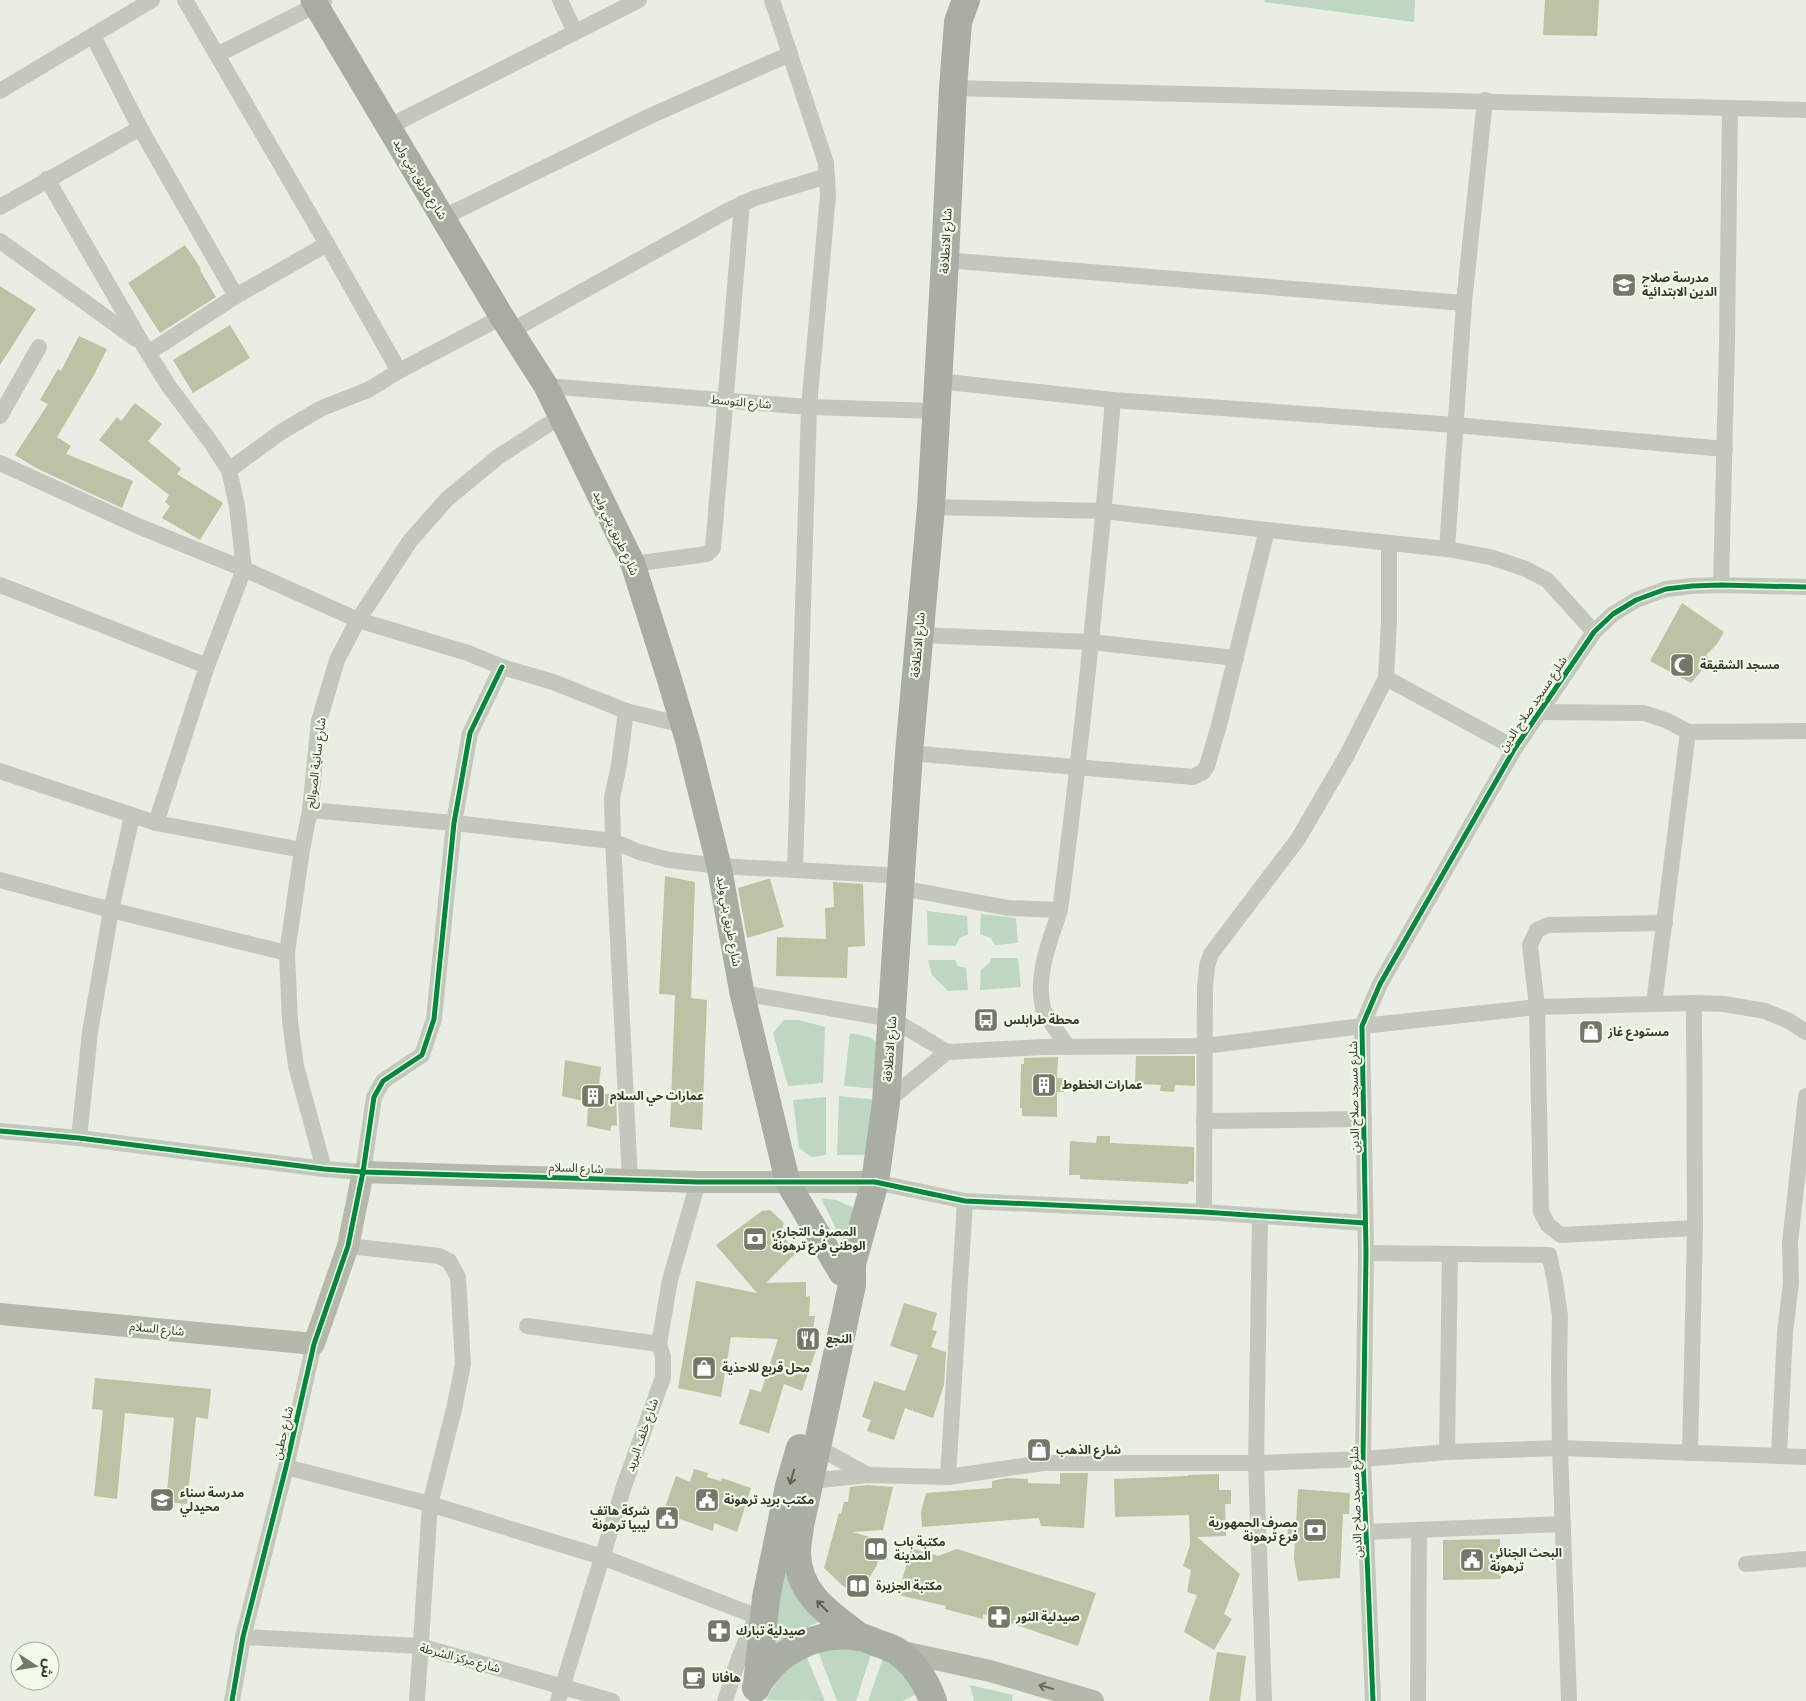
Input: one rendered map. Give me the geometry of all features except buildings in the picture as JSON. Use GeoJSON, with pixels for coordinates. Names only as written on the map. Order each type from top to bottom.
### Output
{"type":"FeatureCollection","features":[{"type":"Feature","properties":{"kind":"highway","name":"شارع الانطلاقة"},"geometry":{"type":"LineString","coordinates":[[846,1268],[875,1182],[886,1102],[909,753],[931,507],[958,7]]}},
{"type":"Feature","properties":{"kind":"highway"},"geometry":{"type":"LineString","coordinates":[[846,1268],[852,1285],[800,1526],[797,1553],[800,1571],[807,1588],[821,1607],[860,1636],[894,1650],[913,1666],[928,1686],[933,1701]]}},
{"type":"Feature","properties":{"kind":"highway"},"geometry":{"type":"LineString","coordinates":[[754,1693],[761,1607],[789,1486],[814,1401],[835,1290],[846,1268]]}},
{"type":"Feature","properties":{"kind":"highway"},"geometry":{"type":"LineString","coordinates":[[754,1693],[776,1661],[801,1644],[830,1636],[860,1636]]}},
{"type":"Feature","properties":{"kind":"main road","name":"شارع طريق بني وليد"},"geometry":{"type":"LineString","coordinates":[[318,2],[388,127],[546,386],[633,564],[683,725],[719,866],[742,993],[788,1183],[846,1268]]}},
{"type":"Feature","properties":{"kind":"street"},"geometry":{"type":"LineString","coordinates":[[0,91],[152,0]]}},
{"type":"Feature","properties":{"kind":"street"},"geometry":{"type":"LineString","coordinates":[[185,0],[399,371]]}},
{"type":"Feature","properties":{"kind":"street"},"geometry":{"type":"LineString","coordinates":[[560,0],[575,32]]}},
{"type":"Feature","properties":{"kind":"street"},"geometry":{"type":"LineString","coordinates":[[388,127],[639,0]]}},
{"type":"Feature","properties":{"kind":"street"},"geometry":{"type":"LineString","coordinates":[[772,0],[821,147],[827,176],[828,194],[809,408],[796,870]]}},
{"type":"Feature","properties":{"kind":"street"},"geometry":{"type":"LineString","coordinates":[[217,55],[318,2]]}},
{"type":"Feature","properties":{"kind":"street"},"geometry":{"type":"LineString","coordinates":[[93,36],[140,128],[236,296]]}},
{"type":"Feature","properties":{"kind":"street"},"geometry":{"type":"LineString","coordinates":[[444,217],[650,116],[790,54]]}},
{"type":"Feature","properties":{"kind":"street"},"geometry":{"type":"LineString","coordinates":[[953,88],[1485,100],[1806,110]]}},
{"type":"Feature","properties":{"kind":"street"},"geometry":{"type":"LineString","coordinates":[[1447,548],[1464,303],[1485,100]]}},
{"type":"Feature","properties":{"kind":"street"},"geometry":{"type":"LineString","coordinates":[[1720,585],[1725,449],[1730,109]]}},
{"type":"Feature","properties":{"kind":"street"},"geometry":{"type":"LineString","coordinates":[[0,207],[140,128]]}},
{"type":"Feature","properties":{"kind":"street"},"geometry":{"type":"LineString","coordinates":[[229,470],[289,427],[322,408],[354,397],[399,371],[507,324],[742,203],[827,176]]}},
{"type":"Feature","properties":{"kind":"street"},"geometry":{"type":"LineString","coordinates":[[47,179],[168,385],[229,470],[237,506],[244,569],[207,666],[156,823]]}},
{"type":"Feature","properties":{"kind":"street"},"geometry":{"type":"LineString","coordinates":[[633,564],[708,554],[713,548],[742,203]]}},
{"type":"Feature","properties":{"kind":"street"},"geometry":{"type":"LineString","coordinates":[[0,241],[145,348]]}},
{"type":"Feature","properties":{"kind":"street"},"geometry":{"type":"LineString","coordinates":[[145,348],[327,244]]}},
{"type":"Feature","properties":{"kind":"street"},"geometry":{"type":"LineString","coordinates":[[945,260],[1464,303]]}},
{"type":"Feature","properties":{"kind":"street"},"geometry":{"type":"LineString","coordinates":[[0,416],[39,347]]}},
{"type":"Feature","properties":{"kind":"street"},"geometry":{"type":"LineString","coordinates":[[938,381],[1113,400],[1455,424],[1725,449]]}},
{"type":"Feature","properties":{"kind":"street","name":"شارع التوسط"},"geometry":{"type":"LineString","coordinates":[[546,386],[809,408],[936,412]]}},
{"type":"Feature","properties":{"kind":"street"},"geometry":{"type":"LineString","coordinates":[[1068,1047],[1043,1009],[1041,979],[1060,910],[1078,768],[1113,400]]}},
{"type":"Feature","properties":{"kind":"street","name":"شارع سانية الصوالح"},"geometry":{"type":"LineString","coordinates":[[324,1169],[296,1066],[290,1021],[287,952],[302,850],[310,810],[320,721],[337,660],[358,620],[410,541],[447,499],[498,457],[561,416]]}},
{"type":"Feature","properties":{"kind":"street"},"geometry":{"type":"LineString","coordinates":[[0,463],[138,526],[244,569],[358,620],[468,653],[502,667],[553,682],[626,711],[683,725]]}},
{"type":"Feature","properties":{"kind":"street"},"geometry":{"type":"LineString","coordinates":[[931,507],[1104,510],[1266,530],[1447,548],[1490,557],[1526,569],[1547,580],[1594,632]]}},
{"type":"Feature","properties":{"kind":"street"},"geometry":{"type":"LineString","coordinates":[[909,753],[1193,777],[1203,772],[1207,766],[1219,725],[1266,530]]}},
{"type":"Feature","properties":{"kind":"street"},"geometry":{"type":"LineString","coordinates":[[1204,1212],[1205,988],[1207,966],[1211,954],[1298,839],[1347,755],[1386,678],[1390,621],[1389,543]]}},
{"type":"Feature","properties":{"kind":"street"},"geometry":{"type":"LineString","coordinates":[[0,585],[207,666]]}},
{"type":"Feature","properties":{"kind":"street","name":"شلرع مسجد صلاح الدين"},"geometry":{"type":"LineString","coordinates":[[1372,1701],[1363,1459],[1366,1253],[1362,1026],[1380,984],[1515,748],[1594,632],[1613,614],[1636,600],[1666,589],[1720,585],[1806,587]]}},
{"type":"Feature","properties":{"kind":"street"},"geometry":{"type":"LineString","coordinates":[[919,635],[1091,642],[1236,658]]}},
{"type":"Feature","properties":{"kind":"street"},"geometry":{"type":"LineString","coordinates":[[0,1131],[78,1138],[324,1169],[363,1172],[374,1097],[383,1081],[422,1055],[434,1020],[454,823],[470,732],[502,667]]}},
{"type":"Feature","properties":{"kind":"street"},"geometry":{"type":"LineString","coordinates":[[1386,678],[1515,748]]}},
{"type":"Feature","properties":{"kind":"street"},"geometry":{"type":"LineString","coordinates":[[626,711],[619,765],[612,798],[630,1180]]}},
{"type":"Feature","properties":{"kind":"street"},"geometry":{"type":"LineString","coordinates":[[1540,712],[1644,713],[1668,720],[1688,732],[1806,731]]}},
{"type":"Feature","properties":{"kind":"street"},"geometry":{"type":"LineString","coordinates":[[1654,1004],[1688,732]]}},
{"type":"Feature","properties":{"kind":"street"},"geometry":{"type":"LineString","coordinates":[[0,771],[156,823],[302,850]]}},
{"type":"Feature","properties":{"kind":"street"},"geometry":{"type":"LineString","coordinates":[[310,810],[454,823],[613,841],[639,852],[669,860],[719,866],[796,870],[901,882],[1008,908],[1060,910]]}},
{"type":"Feature","properties":{"kind":"street"},"geometry":{"type":"LineString","coordinates":[[78,1138],[90,1032],[111,910],[132,816]]}},
{"type":"Feature","properties":{"kind":"street"},"geometry":{"type":"LineString","coordinates":[[0,880],[111,910],[287,952]]}},
{"type":"Feature","properties":{"kind":"street"},"geometry":{"type":"LineString","coordinates":[[1665,924],[1548,925],[1537,930],[1530,945],[1537,1007],[1540,1212],[1548,1224],[1561,1235],[1695,1228]]}},
{"type":"Feature","properties":{"kind":"street"},"geometry":{"type":"LineString","coordinates":[[742,993],[892,1019],[948,1052],[1068,1047],[1205,1046],[1362,1026],[1537,1007],[1694,1003],[1724,1004],[1765,1011],[1789,1021],[1806,1032]]}},
{"type":"Feature","properties":{"kind":"street"},"geometry":{"type":"LineString","coordinates":[[1690,1453],[1695,1228],[1694,1003]]}},
{"type":"Feature","properties":{"kind":"street"},"geometry":{"type":"LineString","coordinates":[[886,1102],[948,1052]]}},
{"type":"Feature","properties":{"kind":"street"},"geometry":{"type":"LineString","coordinates":[[1779,1456],[1785,1332],[1791,1283],[1790,1243],[1806,1096]]}},
{"type":"Feature","properties":{"kind":"street"},"geometry":{"type":"LineString","coordinates":[[1204,1121],[1364,1119]]}},
{"type":"Feature","properties":{"kind":"street","name":"شارع السلام"},"geometry":{"type":"LineString","coordinates":[[363,1172],[698,1182],[875,1182]]}},
{"type":"Feature","properties":{"kind":"street","name":"شارع حطين"},"geometry":{"type":"LineString","coordinates":[[232,1701],[243,1637],[286,1466],[314,1344],[348,1246],[363,1172]]}},
{"type":"Feature","properties":{"kind":"street","name":"شارع خلف البريد"},"geometry":{"type":"LineString","coordinates":[[560,1693],[624,1486],[663,1377],[663,1357],[659,1344],[670,1280],[698,1182]]}},
{"type":"Feature","properties":{"kind":"street"},"geometry":{"type":"LineString","coordinates":[[875,1182],[965,1201],[1204,1212],[1365,1223]]}},
{"type":"Feature","properties":{"kind":"street"},"geometry":{"type":"LineString","coordinates":[[948,1477],[965,1201]]}},
{"type":"Feature","properties":{"kind":"street"},"geometry":{"type":"LineString","coordinates":[[1260,1216],[1256,1463],[1264,1701]]}},
{"type":"Feature","properties":{"kind":"street"},"geometry":{"type":"LineString","coordinates":[[348,1246],[439,1256],[449,1261],[458,1277],[463,1364],[430,1504],[417,1701]]}},
{"type":"Feature","properties":{"kind":"street"},"geometry":{"type":"LineString","coordinates":[[1366,1253],[1549,1255],[1560,1316],[1560,1448],[1569,1701]]}},
{"type":"Feature","properties":{"kind":"street"},"geometry":{"type":"LineString","coordinates":[[1447,1452],[1450,1254]]}},
{"type":"Feature","properties":{"kind":"street","name":"شارع السلام"},"geometry":{"type":"LineString","coordinates":[[0,1314],[314,1344]]}},
{"type":"Feature","properties":{"kind":"street"},"geometry":{"type":"LineString","coordinates":[[527,1326],[659,1344]]}},
{"type":"Feature","properties":{"kind":"street"},"geometry":{"type":"LineString","coordinates":[[817,1447],[868,1474]]}},
{"type":"Feature","properties":{"kind":"street"},"geometry":{"type":"LineString","coordinates":[[810,1480],[868,1474],[948,1477],[1043,1463],[1256,1463],[1363,1459],[1447,1452],[1560,1448],[1806,1457]]}},
{"type":"Feature","properties":{"kind":"street"},"geometry":{"type":"LineString","coordinates":[[286,1466],[430,1504],[761,1607],[739,1658],[725,1701]]}},
{"type":"Feature","properties":{"kind":"street"},"geometry":{"type":"LineString","coordinates":[[1366,1532],[1563,1524]]}},
{"type":"Feature","properties":{"kind":"street"},"geometry":{"type":"LineString","coordinates":[[1418,1701],[1419,1530]]}},
{"type":"Feature","properties":{"kind":"street"},"geometry":{"type":"LineString","coordinates":[[1746,1564],[1806,1559]]}},
{"type":"Feature","properties":{"kind":"street","name":"شارع مركز الشرطة"},"geometry":{"type":"LineString","coordinates":[[243,1637],[420,1646],[560,1693],[612,1701]]}},
{"type":"Feature","properties":{"kind":"street"},"geometry":{"type":"LineString","coordinates":[[894,1650],[990,1671],[1093,1701]]}},
{"type":"Feature","properties":{"kind":"green space"},"geometry":{"type":"Polygon","coordinates":[[[1265,0],[1415,0],[1414,22],[1264,2],[1265,0]]]}},
{"type":"Feature","properties":{"kind":"green space"},"geometry":{"type":"Polygon","coordinates":[[[927,911],[967,916],[968,935],[960,938],[956,946],[928,945],[927,911]]]}},
{"type":"Feature","properties":{"kind":"green space"},"geometry":{"type":"Polygon","coordinates":[[[981,914],[1016,918],[1018,943],[995,945],[991,938],[980,934],[981,914]]]}},
{"type":"Feature","properties":{"kind":"green space"},"geometry":{"type":"Polygon","coordinates":[[[991,958],[1018,958],[1021,987],[980,990],[981,970],[990,962],[991,958]]]}},
{"type":"Feature","properties":{"kind":"green space"},"geometry":{"type":"Polygon","coordinates":[[[928,960],[955,960],[958,966],[966,968],[968,990],[948,991],[932,975],[928,960]]]}},
{"type":"Feature","properties":{"kind":"green space"},"geometry":{"type":"Polygon","coordinates":[[[784,1020],[799,1020],[825,1027],[823,1083],[788,1086],[773,1033],[784,1020]]]}},
{"type":"Feature","properties":{"kind":"green space"},"geometry":{"type":"Polygon","coordinates":[[[850,1033],[869,1037],[883,1046],[879,1089],[844,1086],[850,1033]]]}},
{"type":"Feature","properties":{"kind":"green space"},"geometry":{"type":"Polygon","coordinates":[[[839,1096],[879,1100],[869,1152],[863,1155],[837,1155],[839,1096]]]}},
{"type":"Feature","properties":{"kind":"green space"},"geometry":{"type":"Polygon","coordinates":[[[826,1097],[826,1155],[811,1157],[799,1148],[793,1100],[826,1097]]]}},
{"type":"Feature","properties":{"kind":"green space"},"geometry":{"type":"Polygon","coordinates":[[[821,1198],[836,1200],[852,1207],[857,1218],[846,1249],[821,1198]]]}},
{"type":"Feature","properties":{"kind":"green space"},"geometry":{"type":"Polygon","coordinates":[[[784,1570],[800,1603],[819,1622],[794,1633],[771,1651],[784,1570]]]}},
{"type":"Feature","properties":{"kind":"green space"},"geometry":{"type":"Polygon","coordinates":[[[816,1646],[873,1648],[856,1701],[837,1701],[816,1646]]]}},
{"type":"Feature","properties":{"kind":"green space"},"geometry":{"type":"Polygon","coordinates":[[[805,1653],[825,1701],[766,1700],[780,1676],[805,1653]]]}},
{"type":"Feature","properties":{"kind":"green space"},"geometry":{"type":"Polygon","coordinates":[[[884,1655],[921,1692],[903,1701],[868,1701],[884,1655]]]}},
{"type":"Feature","properties":{"kind":"green space"},"geometry":{"type":"Polygon","coordinates":[[[970,1685],[1013,1695],[1012,1701],[974,1701],[970,1685]]]}},
{"type":"Feature","properties":{"kind":"cycle path"},"geometry":{"type":"LineString","coordinates":[[1373,1701],[1363,1459],[1366,1253],[1362,1026],[1380,984],[1515,748],[1594,632],[1613,614],[1636,600],[1666,589],[1721,585],[1806,587]]}},
{"type":"Feature","properties":{"kind":"cycle path"},"geometry":{"type":"LineString","coordinates":[[232,1701],[243,1637],[286,1467],[314,1344],[348,1246],[363,1172],[374,1097],[383,1081],[422,1055],[434,1019],[454,823],[470,733],[502,667]]}},
{"type":"Feature","properties":{"kind":"cycle path"},"geometry":{"type":"LineString","coordinates":[[0,1131],[79,1138],[324,1169],[363,1172],[698,1182],[875,1182],[965,1201],[1204,1212],[1365,1223]]}},
{"type":"Feature","properties":{"kind":"place","name":"مدرسة صلاح الدين الابتدائية"},"geometry":{"type":"Point","coordinates":[1624,285]}},
{"type":"Feature","properties":{"kind":"place","name":"مسجد الشقيقة"},"geometry":{"type":"Point","coordinates":[1682,665]}},
{"type":"Feature","properties":{"kind":"place","name":"محطة طرابلس"},"geometry":{"type":"Point","coordinates":[986,1020]}},
{"type":"Feature","properties":{"kind":"place","name":"مستودع غاز"},"geometry":{"type":"Point","coordinates":[1591,1032]}},
{"type":"Feature","properties":{"kind":"place","name":"عمارات الخطوط"},"geometry":{"type":"Point","coordinates":[1044,1085]}},
{"type":"Feature","properties":{"kind":"place","name":"عمارات حي السلام"},"geometry":{"type":"Point","coordinates":[593,1096]}},
{"type":"Feature","properties":{"kind":"place","name":"المصرف التجاري الوطني فرع ترهونة"},"geometry":{"type":"Point","coordinates":[755,1239]}},
{"type":"Feature","properties":{"kind":"place","name":"النجع"},"geometry":{"type":"Point","coordinates":[808,1339]}},
{"type":"Feature","properties":{"kind":"place","name":"محل قربع للاحذية"},"geometry":{"type":"Point","coordinates":[704,1368]}},
{"type":"Feature","properties":{"kind":"place","name":"شارع الذهب"},"geometry":{"type":"Point","coordinates":[1039,1450]}},
{"type":"Feature","properties":{"kind":"place","name":"مدرسة سناء محيدلي"},"geometry":{"type":"Point","coordinates":[162,1500]}},
{"type":"Feature","properties":{"kind":"place","name":"مكتب بريد ترهونة"},"geometry":{"type":"Point","coordinates":[707,1500]}},
{"type":"Feature","properties":{"kind":"place","name":"شركة هاتف ليبيا ترهونة"},"geometry":{"type":"Point","coordinates":[667,1518]}},
{"type":"Feature","properties":{"kind":"place","name":"مصرف الجمهورية فرع ترهونة"},"geometry":{"type":"Point","coordinates":[1315,1530]}},
{"type":"Feature","properties":{"kind":"place","name":"مكتبة باب المدينة"},"geometry":{"type":"Point","coordinates":[876,1549]}},
{"type":"Feature","properties":{"kind":"place","name":"البحث الجنائي ترهونة"},"geometry":{"type":"Point","coordinates":[1472,1560]}},
{"type":"Feature","properties":{"kind":"place","name":"مكتبة الجزيرة"},"geometry":{"type":"Point","coordinates":[858,1586]}},
{"type":"Feature","properties":{"kind":"place","name":"صيدلية النور"},"geometry":{"type":"Point","coordinates":[999,1617]}},
{"type":"Feature","properties":{"kind":"place","name":"صيدلية تبارك"},"geometry":{"type":"Point","coordinates":[719,1631]}},
{"type":"Feature","properties":{"kind":"place","name":"هافانا"},"geometry":{"type":"Point","coordinates":[694,1678]}}]}
